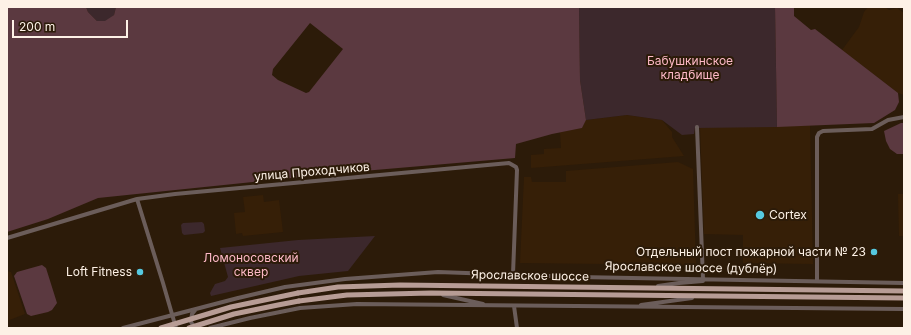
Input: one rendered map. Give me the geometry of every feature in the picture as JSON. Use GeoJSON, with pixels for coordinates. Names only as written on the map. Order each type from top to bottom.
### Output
{"type":"FeatureCollection","features":[{"type":"Feature","properties":{"kind":"main road","name":"Ярославское шоссе"},"geometry":{"type":"LineString","coordinates":[[161,328],[231,307],[298,293],[338,288],[392,285],[904,291]]}},
{"type":"Feature","properties":{"kind":"main road","name":"Ярославское шоссе"},"geometry":{"type":"LineString","coordinates":[[189,328],[234,314],[278,304],[346,295],[431,293],[904,298]]}},
{"type":"Feature","properties":{"kind":"street"},"geometry":{"type":"LineString","coordinates":[[817,281],[817,138],[819,133],[823,131],[872,129],[888,120],[904,118]]}},
{"type":"Feature","properties":{"kind":"street"},"geometry":{"type":"LineString","coordinates":[[697,128],[703,279]]}},
{"type":"Feature","properties":{"kind":"street","name":"улица Проходчиков"},"geometry":{"type":"LineString","coordinates":[[7,238],[137,199],[175,194],[340,180],[509,163],[516,167],[517,170],[513,274]]}},
{"type":"Feature","properties":{"kind":"street"},"geometry":{"type":"LineString","coordinates":[[137,199],[173,315],[174,328]]}},
{"type":"Feature","properties":{"kind":"street","name":"Ярославское шоссе (дублёр)"},"geometry":{"type":"LineString","coordinates":[[123,328],[285,287],[346,279],[438,272],[904,284]]}},
{"type":"Feature","properties":{"kind":"street"},"geometry":{"type":"LineString","coordinates":[[651,288],[715,279]]}},
{"type":"Feature","properties":{"kind":"street"},"geometry":{"type":"LineString","coordinates":[[431,293],[452,296],[488,306]]}},
{"type":"Feature","properties":{"kind":"street"},"geometry":{"type":"LineString","coordinates":[[631,307],[704,296]]}},
{"type":"Feature","properties":{"kind":"street"},"geometry":{"type":"LineString","coordinates":[[210,328],[300,308],[358,304],[904,309]]}},
{"type":"Feature","properties":{"kind":"street"},"geometry":{"type":"LineString","coordinates":[[514,306],[517,328]]}},
{"type":"Feature","properties":{"kind":"street"},"geometry":{"type":"LineString","coordinates":[[198,308],[194,311],[191,318],[193,325],[198,328]]}},
{"type":"Feature","properties":{"kind":"shaded area"},"geometry":{"type":"Polygon","coordinates":[[[7,7],[86,7],[88,12],[97,21],[105,21],[114,15],[116,7],[579,7],[580,80],[586,120],[582,128],[552,134],[516,144],[515,158],[340,173],[98,198],[48,219],[7,232],[7,7]],[[310,23],[273,69],[272,75],[278,80],[306,93],[309,92],[343,49],[310,23]]]}},
{"type":"Feature","properties":{"kind":"shaded area"},"geometry":{"type":"Polygon","coordinates":[[[775,7],[794,7],[794,16],[811,30],[815,29],[898,93],[899,102],[895,110],[874,123],[777,127],[775,7]]]}},
{"type":"Feature","properties":{"kind":"shaded area"},"geometry":{"type":"Polygon","coordinates":[[[868,7],[885,7],[889,10],[897,8],[904,13],[904,95],[898,93],[842,50],[859,27],[864,12],[868,7]]]}},
{"type":"Feature","properties":{"kind":"shaded area"},"geometry":{"type":"Polygon","coordinates":[[[627,115],[662,120],[672,132],[672,137],[684,156],[531,168],[531,155],[544,154],[544,149],[561,148],[560,132],[582,128],[586,120],[627,115]]]}},
{"type":"Feature","properties":{"kind":"shaded area"},"geometry":{"type":"Polygon","coordinates":[[[904,123],[904,154],[897,154],[890,149],[886,141],[884,131],[904,123]]]}},
{"type":"Feature","properties":{"kind":"shaded area"},"geometry":{"type":"Polygon","coordinates":[[[810,125],[813,264],[743,263],[743,235],[704,234],[700,127],[810,125]]]}},
{"type":"Feature","properties":{"kind":"shaded area"},"geometry":{"type":"Polygon","coordinates":[[[678,162],[693,169],[696,265],[520,263],[524,177],[531,177],[532,182],[566,182],[566,171],[678,162]]]}},
{"type":"Feature","properties":{"kind":"shaded area"},"geometry":{"type":"Polygon","coordinates":[[[898,194],[904,194],[904,242],[903,236],[899,236],[898,194]]]}},
{"type":"Feature","properties":{"kind":"shaded area"},"geometry":{"type":"Polygon","coordinates":[[[263,195],[264,202],[279,200],[283,232],[243,236],[242,233],[236,234],[234,213],[245,212],[243,197],[263,195]]]}},
{"type":"Feature","properties":{"kind":"shaded area"},"geometry":{"type":"Polygon","coordinates":[[[42,265],[46,268],[57,303],[52,310],[48,312],[31,316],[27,314],[14,276],[17,272],[42,265]]]}},
{"type":"Feature","properties":{"kind":"shaded area"},"geometry":{"type":"Polygon","coordinates":[[[7,271],[11,272],[25,314],[7,321],[7,271]]]}},
{"type":"Feature","properties":{"kind":"green space"},"geometry":{"type":"Polygon","coordinates":[[[86,7],[116,7],[114,15],[106,22],[97,21],[88,12],[86,7]]]}},
{"type":"Feature","properties":{"kind":"green space","name":"Бабушкинское кладбище"},"geometry":{"type":"Polygon","coordinates":[[[579,7],[775,7],[777,127],[695,128],[694,134],[682,135],[662,120],[627,115],[586,120],[580,80],[579,7]]]}},
{"type":"Feature","properties":{"kind":"green space"},"geometry":{"type":"Polygon","coordinates":[[[202,222],[204,224],[205,231],[203,233],[184,235],[182,233],[181,225],[183,223],[202,222]]]}},
{"type":"Feature","properties":{"kind":"green space","name":"Ломоносовский сквер"},"geometry":{"type":"Polygon","coordinates":[[[375,236],[348,271],[299,276],[211,296],[210,293],[215,284],[225,281],[228,277],[220,248],[298,240],[375,236]]]}},
{"type":"Feature","properties":{"kind":"place","name":"Cortex"},"geometry":{"type":"Point","coordinates":[760,215]}},
{"type":"Feature","properties":{"kind":"place","name":"Отдельный пост пожарной части № 23"},"geometry":{"type":"Point","coordinates":[874,252]}},
{"type":"Feature","properties":{"kind":"place","name":"Loft Fitness"},"geometry":{"type":"Point","coordinates":[140,272]}}]}
